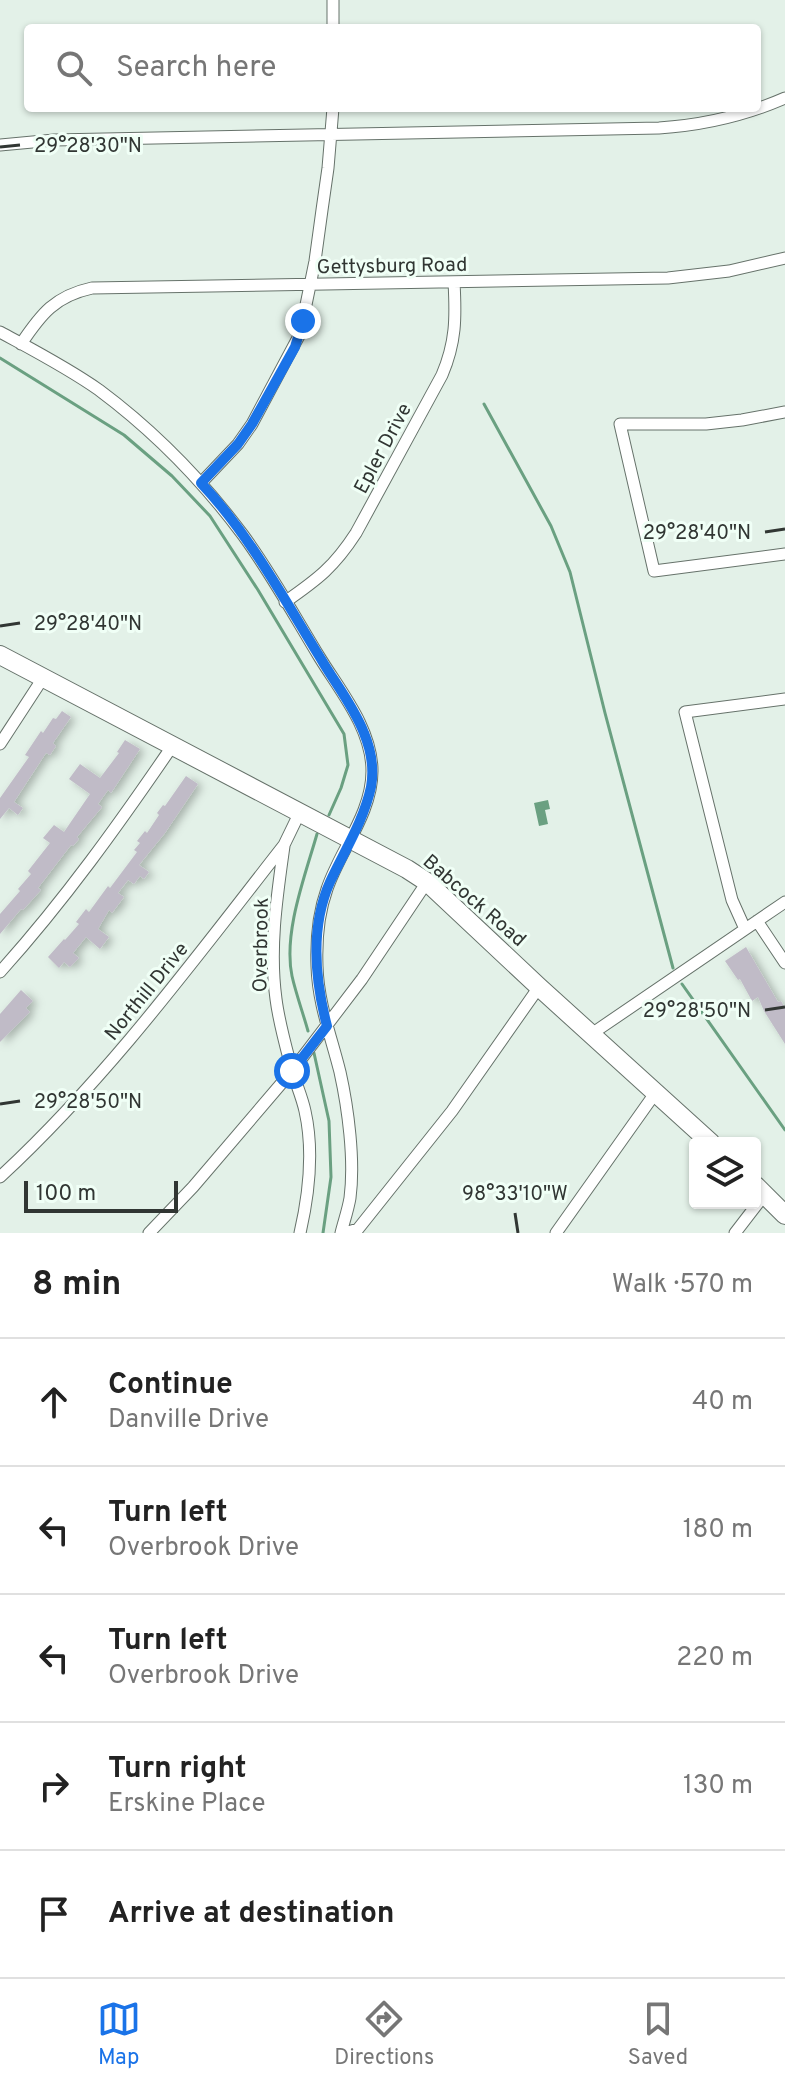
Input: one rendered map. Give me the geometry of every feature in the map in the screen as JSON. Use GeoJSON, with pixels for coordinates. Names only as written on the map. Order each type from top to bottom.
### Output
{"type":"FeatureCollection","features":[{"type":"Feature","properties":{"kind":"main road","name":"Babcock Road"},"geometry":{"type":"LineString","coordinates":[[0,655],[427,882],[705,1137]]}},
{"type":"Feature","properties":{"kind":"main road"},"geometry":{"type":"LineString","coordinates":[[761,1190],[785,1215]]}},
{"type":"Feature","properties":{"kind":"street"},"geometry":{"type":"LineString","coordinates":[[333,0],[333,24]]}},
{"type":"Feature","properties":{"kind":"street"},"geometry":{"type":"LineString","coordinates":[[761,108],[785,98]]}},
{"type":"Feature","properties":{"kind":"street"},"geometry":{"type":"LineString","coordinates":[[201,483],[238,444],[252,424],[295,347],[303,321],[322,210],[333,112]]}},
{"type":"Feature","properties":{"kind":"street"},"geometry":{"type":"LineString","coordinates":[[0,145],[54,140],[644,129],[692,126],[751,112]]}},
{"type":"Feature","properties":{"kind":"street","name":"Gettysburg Road"},"geometry":{"type":"LineString","coordinates":[[21,344],[49,308],[78,291],[92,288],[668,278],[729,271],[785,258]]}},
{"type":"Feature","properties":{"kind":"street","name":"Epler Drive"},"geometry":{"type":"LineString","coordinates":[[285,602],[318,579],[345,550],[442,375],[454,336],[454,282]]}},
{"type":"Feature","properties":{"kind":"street"},"geometry":{"type":"LineString","coordinates":[[0,332],[73,374],[117,404],[170,450],[201,483],[245,538],[359,723],[368,744],[372,766],[367,802],[328,887],[319,917],[317,948],[317,981],[347,1108],[350,1198],[343,1233],[358,1229],[452,1111],[539,987]]}},
{"type":"Feature","properties":{"kind":"street"},"geometry":{"type":"LineString","coordinates":[[785,412],[706,424],[620,424],[654,571],[785,554]]}},
{"type":"Feature","properties":{"kind":"street"},"geometry":{"type":"LineString","coordinates":[[0,744],[43,678]]}},
{"type":"Feature","properties":{"kind":"street"},"geometry":{"type":"LineString","coordinates":[[745,929],[732,900],[685,712],[785,699]]}},
{"type":"Feature","properties":{"kind":"street"},"geometry":{"type":"LineString","coordinates":[[0,972],[77,880],[173,745]]}},
{"type":"Feature","properties":{"kind":"street","name":"Northill Drive"},"geometry":{"type":"LineString","coordinates":[[0,1177],[60,1119],[144,1024],[284,845],[300,812]]}},
{"type":"Feature","properties":{"kind":"street","name":"Overbrook"},"geometry":{"type":"LineString","coordinates":[[284,845],[274,935],[274,985],[292,1071],[305,1112],[309,1153],[305,1211],[300,1233]]}},
{"type":"Feature","properties":{"kind":"street"},"geometry":{"type":"LineString","coordinates":[[149,1233],[193,1187],[292,1071],[362,979],[427,882]]}},
{"type":"Feature","properties":{"kind":"street"},"geometry":{"type":"LineString","coordinates":[[590,1035],[785,902]]}},
{"type":"Feature","properties":{"kind":"street"},"geometry":{"type":"LineString","coordinates":[[757,921],[785,963]]}},
{"type":"Feature","properties":{"kind":"street"},"geometry":{"type":"LineString","coordinates":[[556,1233],[656,1092]]}},
{"type":"Feature","properties":{"kind":"street"},"geometry":{"type":"LineString","coordinates":[[735,1233],[749,1209]]}},
{"type":"Feature","properties":{"kind":"shaded area"},"geometry":{"type":"Polygon","coordinates":[[[548,800],[550,809],[545,810],[548,824],[539,826],[534,803],[548,800]]]}},
{"type":"Feature","properties":{"kind":"building"},"geometry":{"type":"Polygon","coordinates":[[[62,711],[71,717],[53,743],[56,746],[50,755],[46,753],[14,802],[23,808],[18,815],[9,808],[0,819],[0,798],[29,757],[25,755],[41,731],[43,733],[62,711]]]}},
{"type":"Feature","properties":{"kind":"building"},"geometry":{"type":"Polygon","coordinates":[[[125,740],[140,749],[111,793],[108,790],[98,804],[102,807],[77,837],[79,839],[38,888],[41,890],[0,934],[0,914],[20,891],[18,889],[31,874],[28,871],[50,843],[43,838],[54,825],[64,832],[90,794],[69,779],[80,764],[100,778],[125,740]]]}},
{"type":"Feature","properties":{"kind":"building"},"geometry":{"type":"Polygon","coordinates":[[[186,776],[198,784],[139,865],[149,872],[144,879],[140,876],[134,884],[128,880],[118,893],[124,897],[112,913],[109,910],[98,929],[109,937],[100,949],[86,937],[73,953],[79,958],[70,967],[64,962],[59,968],[48,957],[79,924],[76,922],[86,909],[89,912],[108,886],[110,888],[137,852],[134,850],[140,843],[137,841],[145,831],[147,833],[159,815],[157,813],[186,776]]]}},
{"type":"Feature","properties":{"kind":"building"},"geometry":{"type":"Polygon","coordinates":[[[746,947],[778,1002],[781,1001],[785,1008],[785,1044],[758,997],[752,1001],[725,961],[746,947]]]}},
{"type":"Feature","properties":{"kind":"building"},"geometry":{"type":"Polygon","coordinates":[[[21,990],[33,1001],[26,1008],[30,1012],[0,1042],[0,1014],[21,990]]]}},
{"type":"Feature","properties":{"kind":"waterway"},"geometry":{"type":"LineString","coordinates":[[0,358],[124,435],[172,476],[210,516],[344,734],[348,765],[329,815]]}},
{"type":"Feature","properties":{"kind":"waterway"},"geometry":{"type":"LineString","coordinates":[[484,404],[551,526],[570,572],[673,968]]}},
{"type":"Feature","properties":{"kind":"waterway"},"geometry":{"type":"LineString","coordinates":[[308,1031],[292,976],[290,942],[317,834]]}},
{"type":"Feature","properties":{"kind":"waterway"},"geometry":{"type":"LineString","coordinates":[[682,984],[785,1130]]}},
{"type":"Feature","properties":{"kind":"waterway"},"geometry":{"type":"LineString","coordinates":[[314,1053],[329,1121],[331,1177],[323,1233]]}},
{"type":"Feature","properties":{"kind":"route"},"geometry":{"type":"LineString","coordinates":[[292,1071],[327,1026],[317,981],[319,917],[328,887],[367,802],[372,766],[368,744],[359,723],[245,538],[201,483],[238,444],[252,424],[295,347],[303,321]]}}]}
